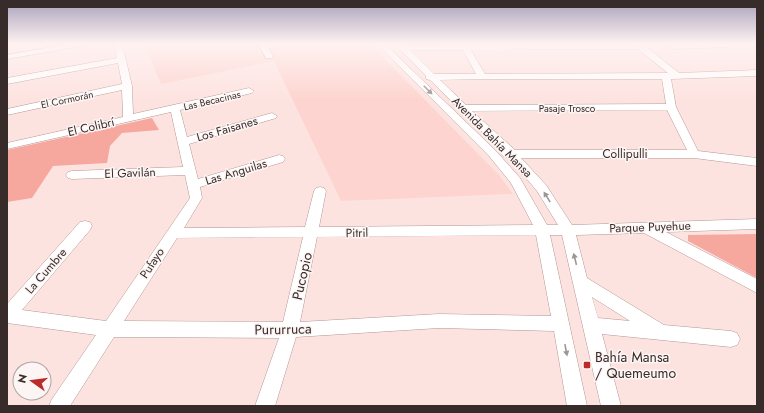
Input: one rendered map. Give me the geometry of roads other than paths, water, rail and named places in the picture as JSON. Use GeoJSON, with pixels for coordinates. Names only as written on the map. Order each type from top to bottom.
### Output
{"type":"FeatureCollection","features":[{"type":"Feature","properties":{"kind":"street"},"geometry":{"type":"LineString","coordinates":[[7,81],[109,62]]}},
{"type":"Feature","properties":{"kind":"street"},"geometry":{"type":"LineString","coordinates":[[122,62],[127,86],[128,119]]}},
{"type":"Feature","properties":{"kind":"street","name":"Avenida Bahía Mansa"},"geometry":{"type":"LineString","coordinates":[[399,62],[493,154],[516,181],[542,229],[577,406]]}},
{"type":"Feature","properties":{"kind":"street","name":"Avenida Bahía Mansa"},"geometry":{"type":"LineString","coordinates":[[418,62],[463,108],[512,154],[542,188],[568,230],[611,406]]}},
{"type":"Feature","properties":{"kind":"street"},"geometry":{"type":"LineString","coordinates":[[473,62],[482,77]]}},
{"type":"Feature","properties":{"kind":"street"},"geometry":{"type":"LineString","coordinates":[[660,62],[677,76]]}},
{"type":"Feature","properties":{"kind":"street"},"geometry":{"type":"LineString","coordinates":[[413,76],[677,76],[757,73]]}},
{"type":"Feature","properties":{"kind":"street"},"geometry":{"type":"LineString","coordinates":[[666,76],[671,107],[694,154]]}},
{"type":"Feature","properties":{"kind":"street","name":"El Cormorán"},"geometry":{"type":"LineString","coordinates":[[7,112],[127,86]]}},
{"type":"Feature","properties":{"kind":"street","name":"Las Becacinas"},"geometry":{"type":"LineString","coordinates":[[175,108],[249,91]]}},
{"type":"Feature","properties":{"kind":"street","name":"Pasaje Trosco"},"geometry":{"type":"LineString","coordinates":[[463,108],[671,107]]}},
{"type":"Feature","properties":{"kind":"street","name":"El Colibrí"},"geometry":{"type":"LineString","coordinates":[[8,146],[175,108]]}},
{"type":"Feature","properties":{"kind":"street","name":"Pufayo"},"geometry":{"type":"LineString","coordinates":[[59,406],[196,198],[190,178],[175,108]]}},
{"type":"Feature","properties":{"kind":"street","name":"Los Faisanes"},"geometry":{"type":"LineString","coordinates":[[183,142],[272,116]]}},
{"type":"Feature","properties":{"kind":"street","name":"Collipulli"},"geometry":{"type":"LineString","coordinates":[[493,154],[694,154],[757,162]]}},
{"type":"Feature","properties":{"kind":"street","name":"Las Anguilas"},"geometry":{"type":"LineString","coordinates":[[190,178],[279,159]]}},
{"type":"Feature","properties":{"kind":"street","name":"El Gavilán"},"geometry":{"type":"LineString","coordinates":[[72,175],[190,178]]}},
{"type":"Feature","properties":{"kind":"street","name":"Pucopio"},"geometry":{"type":"LineString","coordinates":[[265,406],[290,330],[320,191]]}},
{"type":"Feature","properties":{"kind":"street","name":"Parque Puyehue"},"geometry":{"type":"LineString","coordinates":[[542,229],[568,230],[757,224]]}},
{"type":"Feature","properties":{"kind":"street","name":"La Cumbre"},"geometry":{"type":"LineString","coordinates":[[7,316],[85,226]]}},
{"type":"Feature","properties":{"kind":"street"},"geometry":{"type":"LineString","coordinates":[[646,227],[757,286]]}},
{"type":"Feature","properties":{"kind":"street","name":"Pitril"},"geometry":{"type":"LineString","coordinates":[[172,233],[312,233],[542,229]]}},
{"type":"Feature","properties":{"kind":"street"},"geometry":{"type":"LineString","coordinates":[[580,281],[662,332]]}},
{"type":"Feature","properties":{"kind":"street","name":"Pururruca"},"geometry":{"type":"LineString","coordinates":[[7,316],[109,329],[290,330],[439,321],[560,324]]}},
{"type":"Feature","properties":{"kind":"street"},"geometry":{"type":"LineString","coordinates":[[591,325],[731,339]]}},
{"type":"Feature","properties":{"kind":"place","name":"Bahía Mansa / Quemeumo"},"geometry":{"type":"Point","coordinates":[587,365]}}]}
